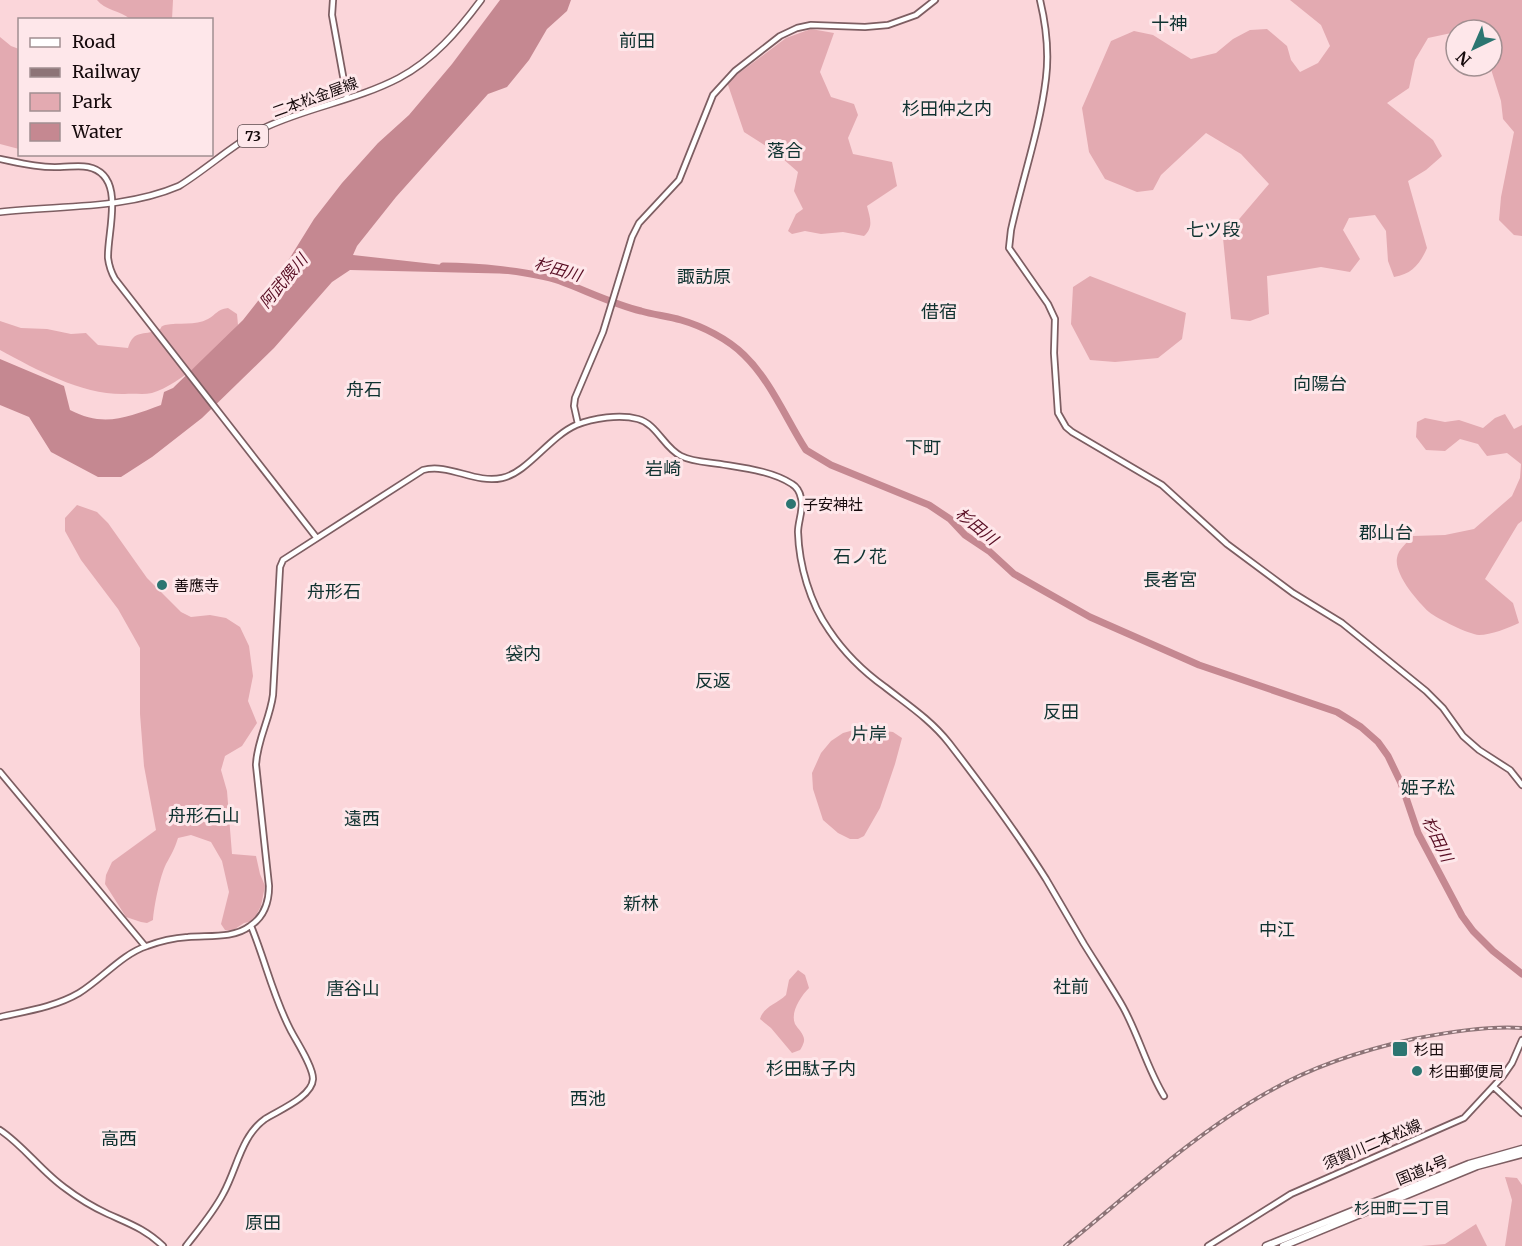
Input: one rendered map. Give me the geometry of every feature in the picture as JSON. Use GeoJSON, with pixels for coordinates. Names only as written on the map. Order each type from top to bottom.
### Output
{"type":"FeatureCollection","features":[{"type":"Feature","properties":{"kind":"highway","name":"国道4号"},"geometry":{"type":"LineString","coordinates":[[1266,1246],[1469,1164],[1522,1151]]}},
{"type":"Feature","properties":{"kind":"highway","name":"国道4号"},"geometry":{"type":"LineString","coordinates":[[1283,1246],[1477,1166],[1522,1151]]}},
{"type":"Feature","properties":{"kind":"main road","name":"二本松金屋線"},"geometry":{"type":"LineString","coordinates":[[0,212],[83,207],[164,193],[179,186],[264,128],[398,79],[413,70],[439,50],[481,0]]}},
{"type":"Feature","properties":{"kind":"street"},"geometry":{"type":"LineString","coordinates":[[333,0],[332,15],[347,98]]}},
{"type":"Feature","properties":{"kind":"street"},"geometry":{"type":"LineString","coordinates":[[578,424],[575,416],[575,398],[593,360],[639,223],[679,180],[713,95],[735,71],[780,36],[797,28],[811,25],[885,26],[906,20],[935,0]]}},
{"type":"Feature","properties":{"kind":"street"},"geometry":{"type":"LineString","coordinates":[[1040,0],[1046,37],[1046,78],[1011,230],[1009,248],[1055,319],[1055,382],[1060,420],[1072,432],[1162,485],[1227,544],[1293,593],[1342,623],[1426,691],[1443,708],[1463,736],[1479,750],[1510,770],[1522,785]]}},
{"type":"Feature","properties":{"kind":"street"},"geometry":{"type":"LineString","coordinates":[[0,159],[38,166],[87,166],[104,175],[112,202],[108,256],[110,271],[316,537]]}},
{"type":"Feature","properties":{"kind":"street"},"geometry":{"type":"LineString","coordinates":[[0,1017],[63,1002],[90,986],[145,946],[187,936],[235,934],[251,926],[266,907],[269,897],[256,765],[257,747],[270,711],[273,695],[280,567],[286,557],[423,470],[437,468],[484,479],[508,477],[556,437],[578,424],[613,417],[637,418],[651,426],[682,457],[759,472],[790,483],[796,488],[802,503],[798,530],[802,561],[807,585],[819,615],[851,657],[939,730],[1024,847],[1122,1005],[1164,1096]]}},
{"type":"Feature","properties":{"kind":"street"},"geometry":{"type":"LineString","coordinates":[[0,772],[145,946]]}},
{"type":"Feature","properties":{"kind":"street"},"geometry":{"type":"LineString","coordinates":[[186,1246],[217,1205],[246,1141],[255,1127],[272,1114],[299,1099],[309,1090],[312,1083],[312,1071],[278,1005],[251,926]]}},
{"type":"Feature","properties":{"kind":"street","name":"須賀川二本松線"},"geometry":{"type":"LineString","coordinates":[[1208,1246],[1306,1186],[1464,1118],[1508,1069],[1522,1040]]}},
{"type":"Feature","properties":{"kind":"street"},"geometry":{"type":"LineString","coordinates":[[1494,1087],[1522,1113]]}},
{"type":"Feature","properties":{"kind":"street"},"geometry":{"type":"LineString","coordinates":[[0,1130],[42,1170],[65,1188],[93,1207],[138,1226],[163,1246]]}},
{"type":"Feature","properties":{"kind":"street"},"geometry":{"type":"LineString","coordinates":[[1221,1237],[1223,1246]]}},
{"type":"Feature","properties":{"kind":"green space"},"geometry":{"type":"Polygon","coordinates":[[[97,0],[173,0],[172,18],[128,18],[97,0]]]}},
{"type":"Feature","properties":{"kind":"green space"},"geometry":{"type":"Polygon","coordinates":[[[1290,0],[1522,0],[1522,236],[1514,235],[1499,220],[1501,197],[1514,132],[1503,119],[1501,101],[1494,78],[1504,78],[1504,18],[1444,18],[1444,35],[1428,38],[1415,60],[1409,88],[1387,103],[1433,140],[1442,156],[1426,170],[1408,181],[1427,248],[1421,259],[1411,271],[1394,277],[1388,261],[1386,231],[1375,215],[1349,218],[1343,230],[1360,259],[1350,272],[1321,267],[1267,276],[1269,314],[1250,321],[1231,319],[1223,238],[1269,184],[1241,154],[1206,133],[1161,175],[1153,190],[1137,192],[1105,179],[1089,152],[1082,108],[1111,41],[1134,31],[1153,35],[1191,59],[1216,53],[1233,39],[1250,30],[1267,29],[1287,46],[1291,60],[1300,72],[1318,63],[1330,46],[1321,25],[1290,0]]]}},
{"type":"Feature","properties":{"kind":"green space"},"geometry":{"type":"Polygon","coordinates":[[[811,29],[834,33],[820,72],[831,97],[854,104],[858,115],[848,138],[853,154],[892,162],[897,186],[867,206],[870,226],[864,236],[843,232],[821,234],[805,231],[792,234],[788,231],[796,214],[803,209],[794,191],[798,172],[774,151],[744,132],[727,82],[786,38],[811,29]]]}},
{"type":"Feature","properties":{"kind":"green space"},"geometry":{"type":"Polygon","coordinates":[[[0,37],[18,49],[18,149],[0,144],[0,37]]]}},
{"type":"Feature","properties":{"kind":"green space"},"geometry":{"type":"Polygon","coordinates":[[[1090,276],[1186,313],[1182,339],[1158,358],[1115,362],[1090,360],[1071,324],[1073,287],[1090,276]]]}},
{"type":"Feature","properties":{"kind":"green space"},"geometry":{"type":"Polygon","coordinates":[[[228,308],[237,314],[238,325],[187,374],[152,393],[109,393],[76,386],[44,373],[0,350],[0,321],[21,328],[47,329],[71,334],[86,333],[98,345],[128,348],[133,338],[140,334],[153,332],[165,325],[203,321],[228,308]]]}},
{"type":"Feature","properties":{"kind":"green space"},"geometry":{"type":"Polygon","coordinates":[[[1505,414],[1514,429],[1522,425],[1522,521],[1485,579],[1513,603],[1519,623],[1494,633],[1479,635],[1453,626],[1429,612],[1403,579],[1399,572],[1397,558],[1401,549],[1413,536],[1445,535],[1474,529],[1512,496],[1520,478],[1521,464],[1507,453],[1487,456],[1478,444],[1460,439],[1445,451],[1426,450],[1416,437],[1417,422],[1425,418],[1445,422],[1459,420],[1483,428],[1495,418],[1505,414]]]}},
{"type":"Feature","properties":{"kind":"green space"},"geometry":{"type":"Polygon","coordinates":[[[77,505],[97,512],[108,523],[147,578],[181,612],[191,617],[210,615],[226,618],[240,627],[249,646],[253,676],[248,701],[257,723],[242,746],[225,756],[221,770],[227,791],[232,854],[256,856],[265,886],[261,906],[253,921],[244,923],[232,931],[225,930],[221,924],[229,892],[222,861],[211,842],[191,835],[178,838],[162,876],[153,920],[147,923],[126,917],[105,884],[112,862],[156,830],[144,766],[140,714],[140,648],[118,609],[81,560],[65,531],[65,518],[77,505]]]}},
{"type":"Feature","properties":{"kind":"green space"},"geometry":{"type":"Polygon","coordinates":[[[861,728],[893,732],[902,738],[880,808],[864,836],[850,839],[838,833],[823,820],[813,789],[812,773],[821,753],[831,741],[843,733],[861,728]]]}},
{"type":"Feature","properties":{"kind":"green space"},"geometry":{"type":"Polygon","coordinates":[[[798,970],[805,975],[809,988],[794,1014],[795,1024],[804,1042],[800,1050],[792,1053],[771,1028],[760,1019],[768,1008],[786,995],[789,980],[798,970]]]}},
{"type":"Feature","properties":{"kind":"green space"},"geometry":{"type":"Polygon","coordinates":[[[1505,1177],[1517,1178],[1522,1185],[1522,1246],[1505,1246],[1512,1200],[1505,1177]]]}},
{"type":"Feature","properties":{"kind":"green space"},"geometry":{"type":"Polygon","coordinates":[[[1476,1224],[1487,1246],[1421,1246],[1445,1244],[1476,1224]]]}},
{"type":"Feature","properties":{"kind":"water","name":"阿武隈川"},"geometry":{"type":"Polygon","coordinates":[[[500,0],[571,0],[567,11],[547,29],[529,60],[507,87],[488,94],[396,197],[357,246],[353,255],[524,274],[350,270],[332,282],[274,348],[202,418],[152,457],[121,477],[98,477],[51,452],[29,417],[0,405],[0,359],[64,386],[70,410],[82,415],[116,419],[161,405],[164,392],[173,388],[243,320],[283,269],[314,219],[342,183],[378,143],[409,115],[452,64],[500,0]]]}},
{"type":"Feature","properties":{"kind":"waterway","name":"杉田川"},"geometry":{"type":"LineString","coordinates":[[443,266],[502,270],[548,277],[620,305],[681,320],[706,329],[723,338],[754,365],[806,450],[831,465],[929,505],[950,519],[965,535],[989,551],[1014,574],[1090,617],[1199,665],[1337,712],[1361,727],[1378,742],[1388,756],[1401,783],[1418,833],[1462,916],[1493,951],[1522,974]]}},
{"type":"Feature","properties":{"kind":"railway"},"geometry":{"type":"LineString","coordinates":[[1065,1246],[1164,1164],[1215,1126],[1268,1092],[1303,1074],[1357,1054],[1413,1039],[1468,1030],[1522,1028]]}},
{"type":"Feature","properties":{"kind":"place","name":"子安神社"},"geometry":{"type":"Point","coordinates":[791,504]}},
{"type":"Feature","properties":{"kind":"place","name":"善應寺"},"geometry":{"type":"Point","coordinates":[162,585]}},
{"type":"Feature","properties":{"kind":"place","name":"杉田"},"geometry":{"type":"Point","coordinates":[1400,1049]}},
{"type":"Feature","properties":{"kind":"place","name":"杉田郵便局"},"geometry":{"type":"Point","coordinates":[1417,1071]}},
{"type":"Feature","properties":{"kind":"district","name":"十神"},"geometry":{"type":"Point","coordinates":[1169,23]}},
{"type":"Feature","properties":{"kind":"district","name":"前田"},"geometry":{"type":"Point","coordinates":[637,40]}},
{"type":"Feature","properties":{"kind":"district","name":"杉田仲之内"},"geometry":{"type":"Point","coordinates":[947,108]}},
{"type":"Feature","properties":{"kind":"district","name":"落合"},"geometry":{"type":"Point","coordinates":[785,150]}},
{"type":"Feature","properties":{"kind":"district","name":"七ツ段"},"geometry":{"type":"Point","coordinates":[1213,229]}},
{"type":"Feature","properties":{"kind":"district","name":"諏訪原"},"geometry":{"type":"Point","coordinates":[704,276]}},
{"type":"Feature","properties":{"kind":"district","name":"借宿"},"geometry":{"type":"Point","coordinates":[939,311]}},
{"type":"Feature","properties":{"kind":"district","name":"向陽台"},"geometry":{"type":"Point","coordinates":[1320,383]}},
{"type":"Feature","properties":{"kind":"district","name":"舟石"},"geometry":{"type":"Point","coordinates":[364,389]}},
{"type":"Feature","properties":{"kind":"district","name":"下町"},"geometry":{"type":"Point","coordinates":[923,447]}},
{"type":"Feature","properties":{"kind":"district","name":"岩崎"},"geometry":{"type":"Point","coordinates":[663,468]}},
{"type":"Feature","properties":{"kind":"district","name":"郡山台"},"geometry":{"type":"Point","coordinates":[1386,532]}},
{"type":"Feature","properties":{"kind":"district","name":"石ノ花"},"geometry":{"type":"Point","coordinates":[860,556]}},
{"type":"Feature","properties":{"kind":"district","name":"長者宮"},"geometry":{"type":"Point","coordinates":[1170,579]}},
{"type":"Feature","properties":{"kind":"district","name":"舟形石"},"geometry":{"type":"Point","coordinates":[334,591]}},
{"type":"Feature","properties":{"kind":"district","name":"袋内"},"geometry":{"type":"Point","coordinates":[523,653]}},
{"type":"Feature","properties":{"kind":"district","name":"反返"},"geometry":{"type":"Point","coordinates":[713,680]}},
{"type":"Feature","properties":{"kind":"district","name":"反田"},"geometry":{"type":"Point","coordinates":[1061,711]}},
{"type":"Feature","properties":{"kind":"district","name":"片岸"},"geometry":{"type":"Point","coordinates":[869,733]}},
{"type":"Feature","properties":{"kind":"district","name":"姫子松"},"geometry":{"type":"Point","coordinates":[1428,787]}},
{"type":"Feature","properties":{"kind":"district","name":"舟形石山"},"geometry":{"type":"Point","coordinates":[204,815]}},
{"type":"Feature","properties":{"kind":"district","name":"遠西"},"geometry":{"type":"Point","coordinates":[362,818]}},
{"type":"Feature","properties":{"kind":"district","name":"新林"},"geometry":{"type":"Point","coordinates":[641,903]}},
{"type":"Feature","properties":{"kind":"district","name":"中江"},"geometry":{"type":"Point","coordinates":[1277,929]}},
{"type":"Feature","properties":{"kind":"district","name":"社前"},"geometry":{"type":"Point","coordinates":[1071,986]}},
{"type":"Feature","properties":{"kind":"district","name":"唐谷山"},"geometry":{"type":"Point","coordinates":[353,988]}},
{"type":"Feature","properties":{"kind":"district","name":"杉田駄子内"},"geometry":{"type":"Point","coordinates":[811,1068]}},
{"type":"Feature","properties":{"kind":"district","name":"西池"},"geometry":{"type":"Point","coordinates":[588,1098]}},
{"type":"Feature","properties":{"kind":"district","name":"高西"},"geometry":{"type":"Point","coordinates":[119,1138]}},
{"type":"Feature","properties":{"kind":"district","name":"杉田町二丁目"},"geometry":{"type":"Point","coordinates":[1402,1208]}},
{"type":"Feature","properties":{"kind":"district","name":"原田"},"geometry":{"type":"Point","coordinates":[263,1222]}}]}
